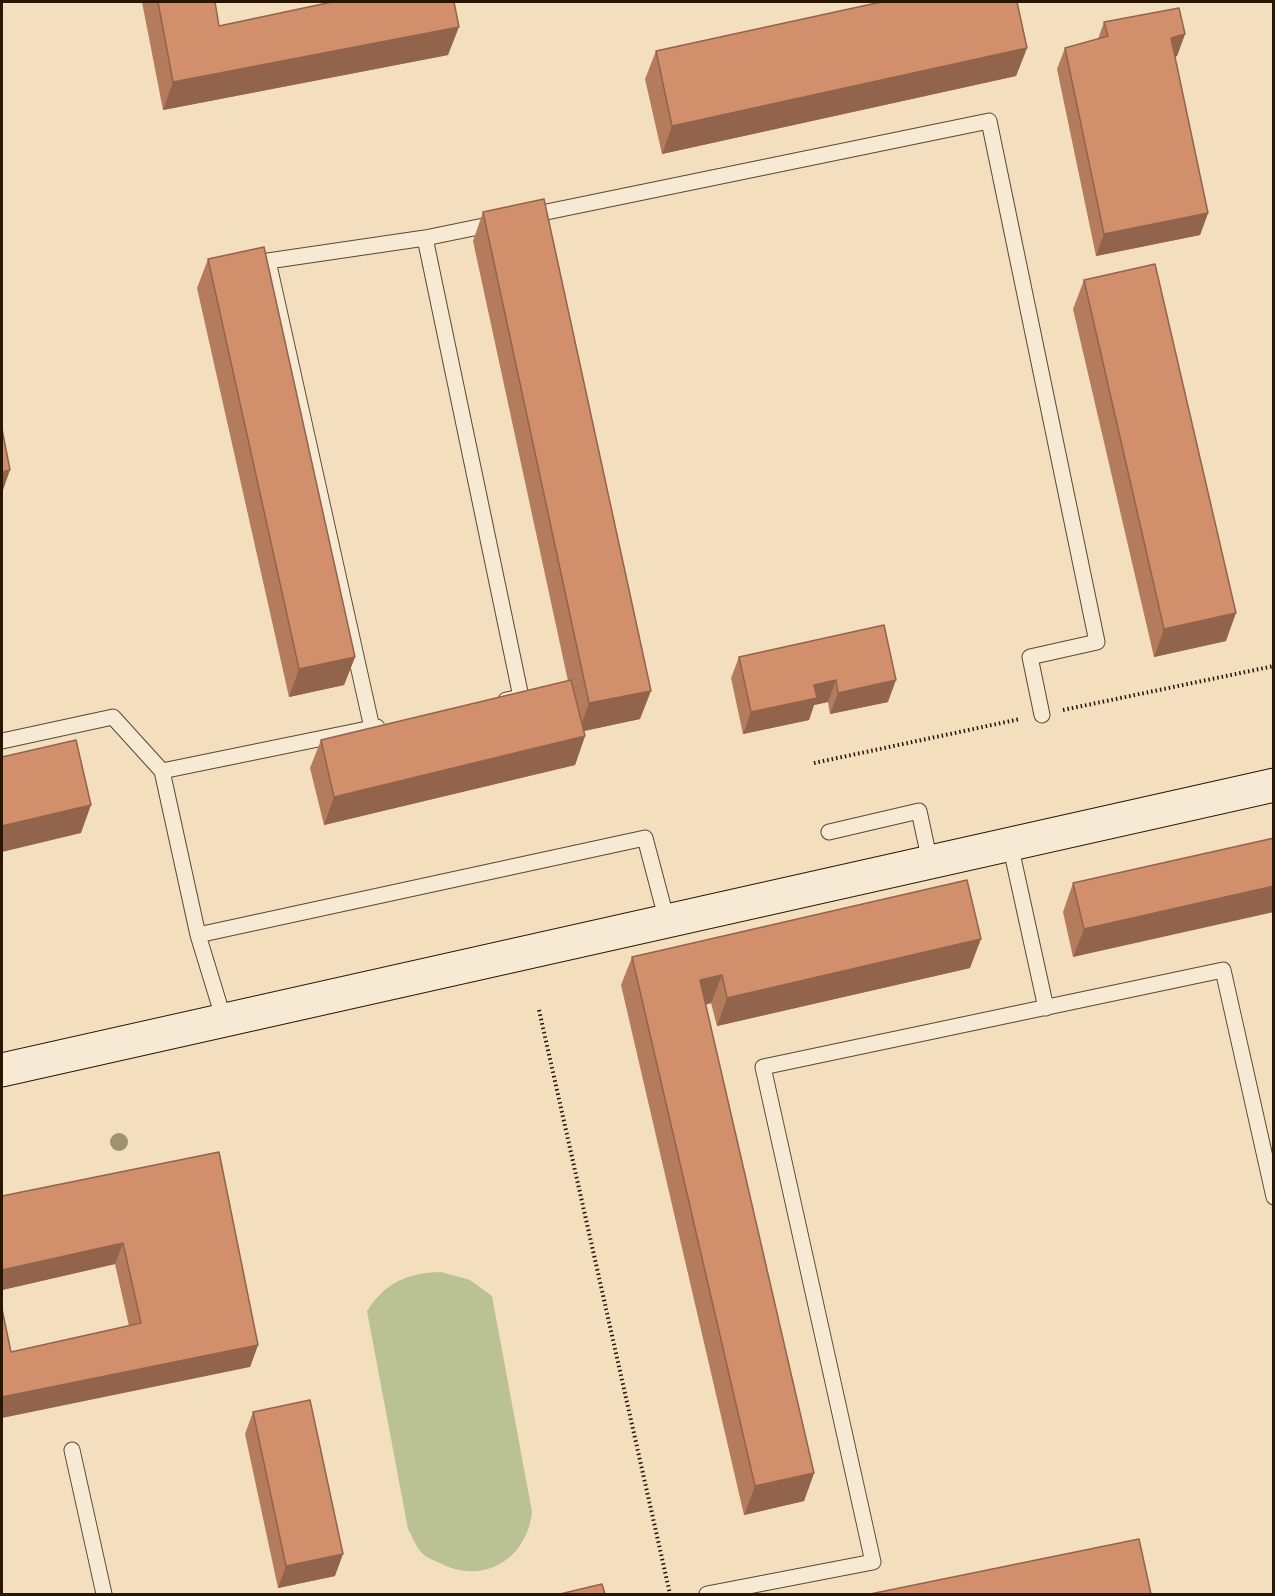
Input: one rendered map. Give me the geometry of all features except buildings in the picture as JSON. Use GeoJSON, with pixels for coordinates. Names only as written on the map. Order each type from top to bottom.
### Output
{"type":"FeatureCollection","features":[{"type":"Feature","properties":{"kind":"street"},"geometry":{"type":"LineString","coordinates":[[2,1070],[1274,785]]}},
{"type":"Feature","properties":{"kind":"lane"},"geometry":{"type":"LineString","coordinates":[[372,728],[268,261],[425,238],[989,121],[1097,642],[1030,657],[1042,715]]}},
{"type":"Feature","properties":{"kind":"lane"},"geometry":{"type":"LineString","coordinates":[[425,238],[520,697],[486,704]]}},
{"type":"Feature","properties":{"kind":"lane"},"geometry":{"type":"LineString","coordinates":[[2,741],[113,717],[162,771],[198,935],[224,1020]]}},
{"type":"Feature","properties":{"kind":"lane"},"geometry":{"type":"LineString","coordinates":[[162,771],[394,723]]}},
{"type":"Feature","properties":{"kind":"lane"},"geometry":{"type":"LineString","coordinates":[[829,832],[919,811],[930,862]]}},
{"type":"Feature","properties":{"kind":"lane"},"geometry":{"type":"LineString","coordinates":[[198,935],[645,838],[667,921]]}},
{"type":"Feature","properties":{"kind":"lane"},"geometry":{"type":"LineString","coordinates":[[1010,844],[1046,1008]]}},
{"type":"Feature","properties":{"kind":"lane"},"geometry":{"type":"LineString","coordinates":[[707,1594],[873,1562],[763,1067],[1223,970],[1274,1197]]}},
{"type":"Feature","properties":{"kind":"lane"},"geometry":{"type":"LineString","coordinates":[[72,1450],[104,1594]]}},
{"type":"Feature","properties":{"kind":"path"},"geometry":{"type":"LineString","coordinates":[[539,1010],[670,1594]]}},
{"type":"Feature","properties":{"kind":"green space"},"geometry":{"type":"Polygon","coordinates":[[[441,1272],[470,1280],[492,1296],[532,1512],[522,1542],[513,1554],[488,1569],[474,1571],[458,1570],[426,1556],[418,1548],[408,1529],[367,1311],[382,1293],[398,1281],[418,1274],[441,1272]]]}}]}
